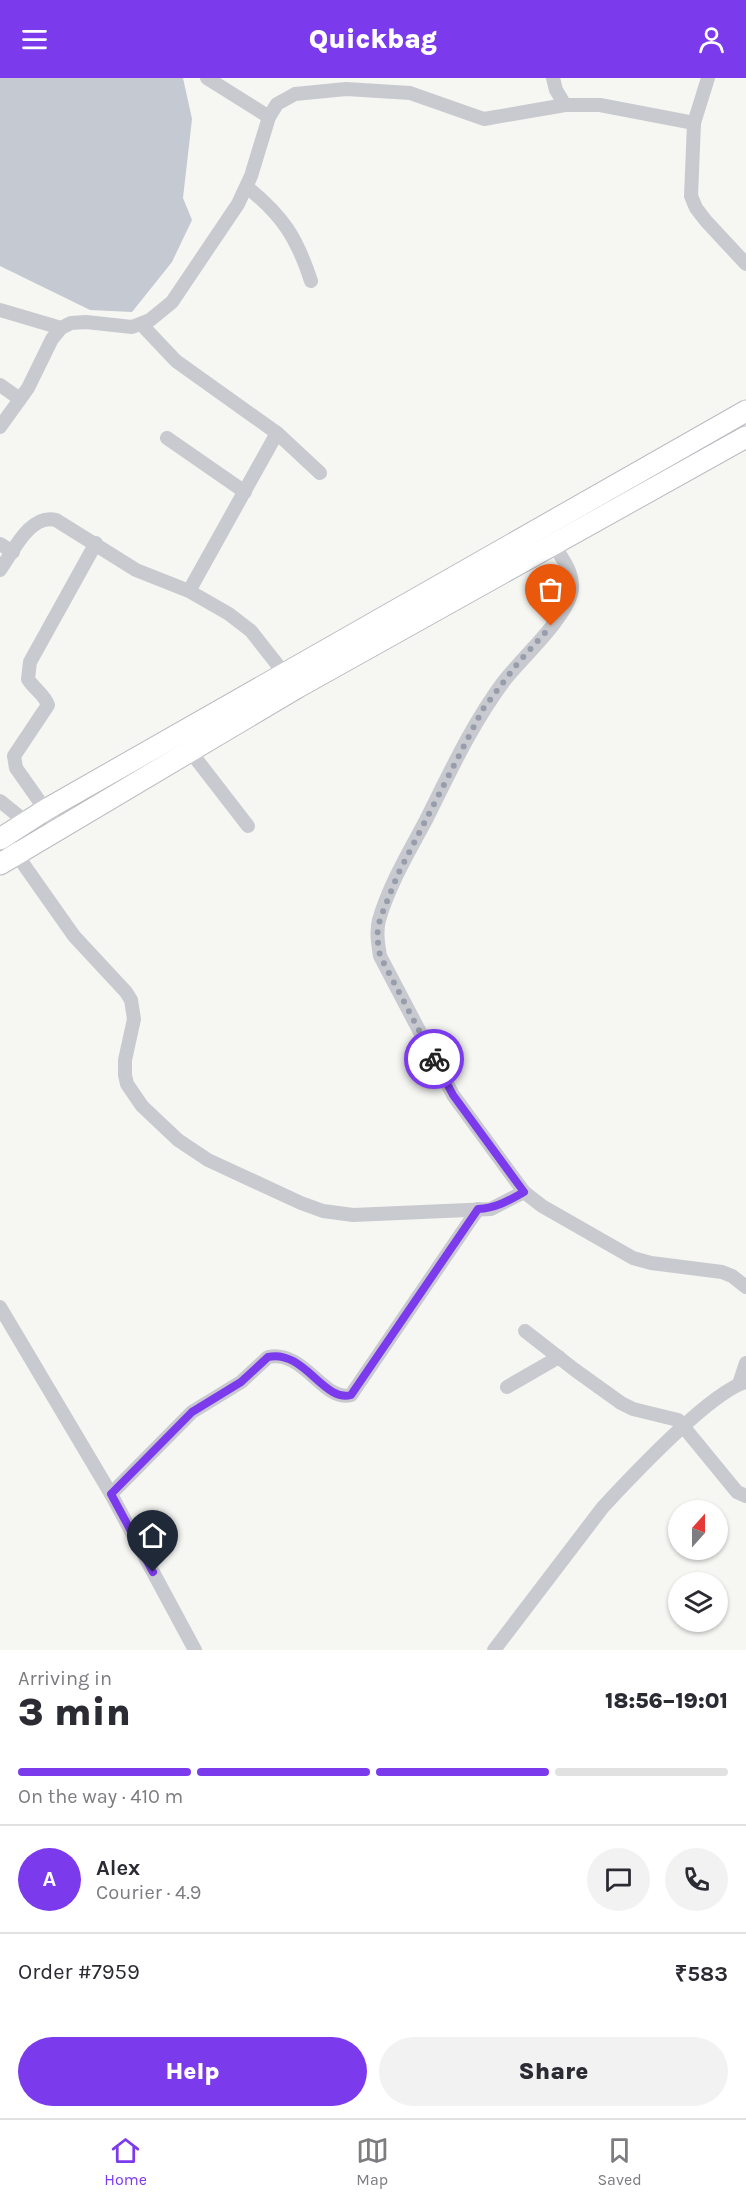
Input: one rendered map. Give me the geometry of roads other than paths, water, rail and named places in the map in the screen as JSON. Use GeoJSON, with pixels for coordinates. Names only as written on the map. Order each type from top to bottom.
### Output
{"type":"FeatureCollection","features":[{"type":"Feature","properties":{"kind":"main road"},"geometry":{"type":"LineString","coordinates":[[8,859],[298,687],[553,544],[679,462],[746,411]]}},
{"type":"Feature","properties":{"kind":"main road"},"geometry":{"type":"LineString","coordinates":[[2,837],[284,673],[679,462],[746,437]]}},
{"type":"Feature","properties":{"kind":"street"},"geometry":{"type":"LineString","coordinates":[[207,78],[269,117]]}},
{"type":"Feature","properties":{"kind":"street"},"geometry":{"type":"LineString","coordinates":[[553,78],[559,106]]}},
{"type":"Feature","properties":{"kind":"street"},"geometry":{"type":"LineString","coordinates":[[708,78],[694,123],[692,196],[696,208],[705,221],[746,264]]}},
{"type":"Feature","properties":{"kind":"street"},"geometry":{"type":"LineString","coordinates":[[0,310],[61,327],[71,323],[86,322],[118,327],[150,321],[171,302],[212,245],[247,187],[269,117],[277,104],[286,98],[308,91],[403,85],[418,95],[484,119],[559,106],[600,105],[694,123]]}},
{"type":"Feature","properties":{"kind":"street"},"geometry":{"type":"LineString","coordinates":[[247,187],[283,220],[295,239],[311,281]]}},
{"type":"Feature","properties":{"kind":"street"},"geometry":{"type":"LineString","coordinates":[[141,324],[177,361],[277,433],[320,473]]}},
{"type":"Feature","properties":{"kind":"street"},"geometry":{"type":"LineString","coordinates":[[0,427],[20,399],[61,327]]}},
{"type":"Feature","properties":{"kind":"street"},"geometry":{"type":"LineString","coordinates":[[0,385],[20,399]]}},
{"type":"Feature","properties":{"kind":"street"},"geometry":{"type":"LineString","coordinates":[[189,591],[277,433]]}},
{"type":"Feature","properties":{"kind":"street"},"geometry":{"type":"LineString","coordinates":[[167,438],[245,492]]}},
{"type":"Feature","properties":{"kind":"street"},"geometry":{"type":"LineString","coordinates":[[0,570],[33,525],[47,519],[57,520],[136,570],[189,591],[242,623],[284,673]]}},
{"type":"Feature","properties":{"kind":"street"},"geometry":{"type":"LineString","coordinates":[[59,829],[14,762],[18,749],[48,705],[47,700],[33,688],[28,679],[30,662],[96,543]]}},
{"type":"Feature","properties":{"kind":"street"},"geometry":{"type":"LineString","coordinates":[[0,544],[13,552]]}},
{"type":"Feature","properties":{"kind":"street"},"geometry":{"type":"LineString","coordinates":[[553,544],[570,572],[571,596],[563,611],[518,663],[483,709],[398,874],[380,919],[377,936],[380,956],[453,1095],[524,1192],[542,1206],[618,1251],[651,1263],[732,1276],[746,1287]]}},
{"type":"Feature","properties":{"kind":"street"},"geometry":{"type":"LineString","coordinates":[[190,751],[248,826]]}},
{"type":"Feature","properties":{"kind":"street"},"geometry":{"type":"LineString","coordinates":[[0,801],[26,822]]}},
{"type":"Feature","properties":{"kind":"street"},"geometry":{"type":"LineString","coordinates":[[2,837],[8,859],[131,1000],[134,1019],[125,1060],[127,1084],[142,1106],[178,1140],[207,1160],[323,1211],[352,1215],[491,1209],[524,1192]]}},
{"type":"Feature","properties":{"kind":"street"},"geometry":{"type":"LineString","coordinates":[[111,1494],[192,1412],[241,1382],[268,1357],[285,1357],[305,1368],[335,1394],[345,1397],[351,1395],[478,1209]]}},
{"type":"Feature","properties":{"kind":"street"},"geometry":{"type":"LineString","coordinates":[[0,1307],[111,1494],[195,1650]]}},
{"type":"Feature","properties":{"kind":"street"},"geometry":{"type":"LineString","coordinates":[[525,1330],[628,1407],[672,1418],[684,1425],[737,1492],[746,1496]]}},
{"type":"Feature","properties":{"kind":"street"},"geometry":{"type":"LineString","coordinates":[[507,1387],[559,1357]]}},
{"type":"Feature","properties":{"kind":"street"},"geometry":{"type":"LineString","coordinates":[[494,1650],[603,1507],[684,1425],[742,1383],[746,1363]]}}]}
